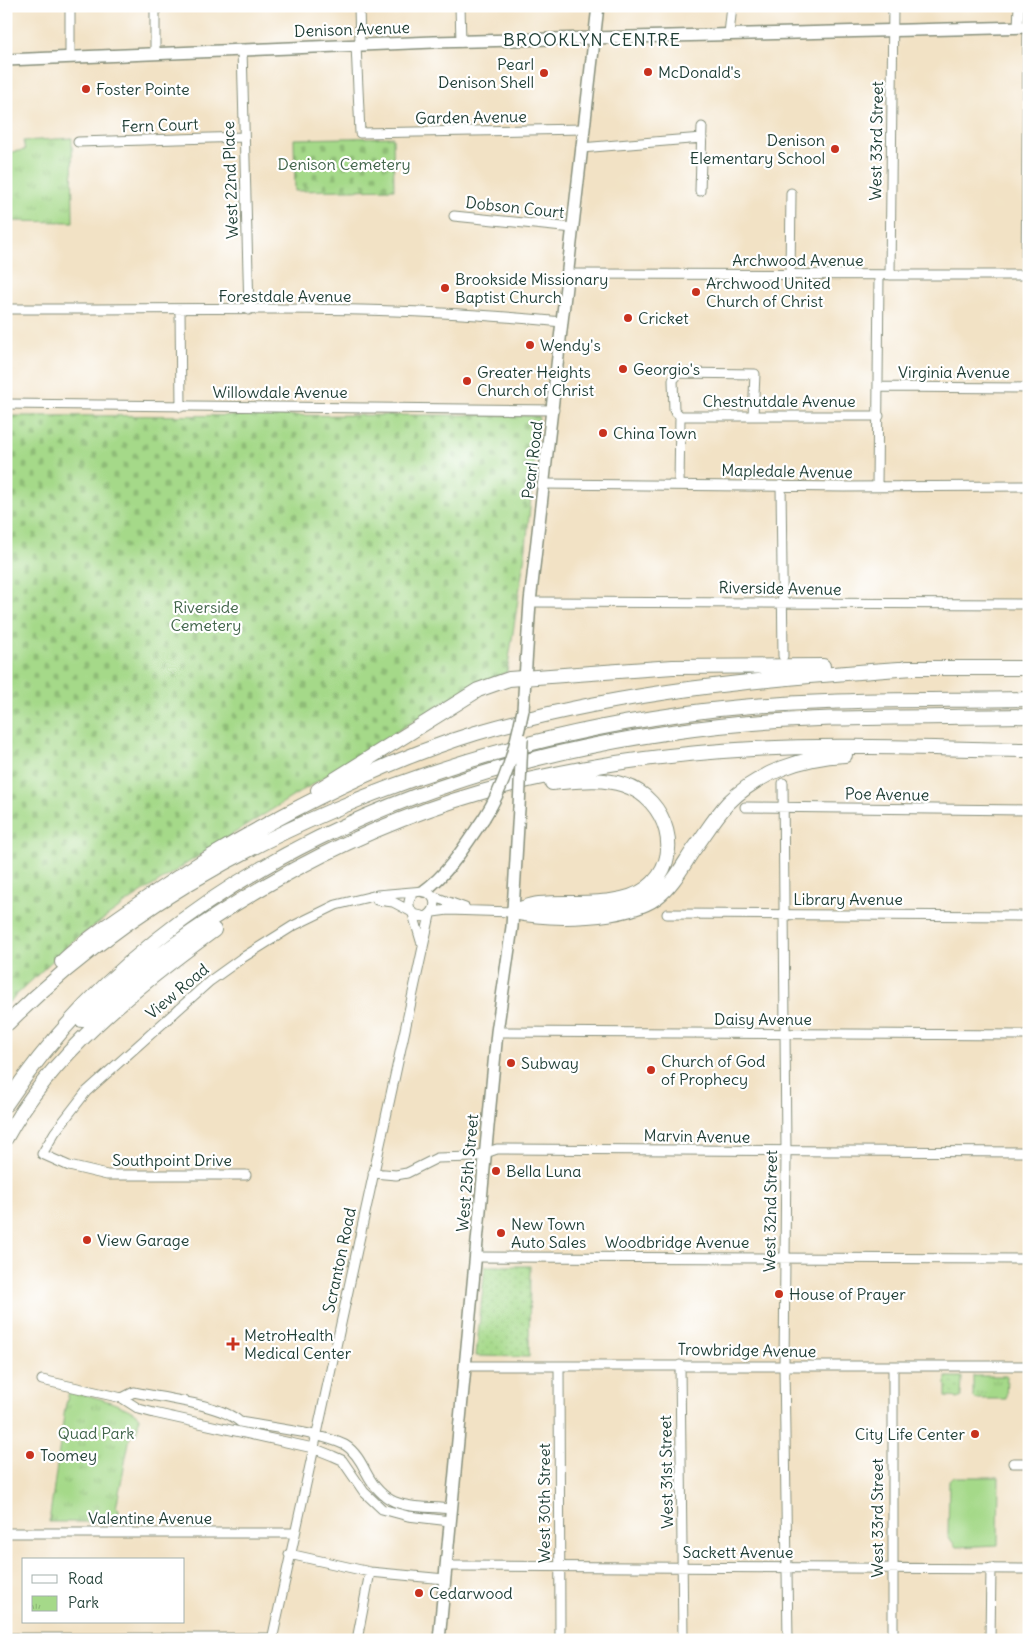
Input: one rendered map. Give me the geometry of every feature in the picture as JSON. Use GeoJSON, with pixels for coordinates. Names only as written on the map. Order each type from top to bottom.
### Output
{"type":"FeatureCollection","features":[{"type":"Feature","properties":{"kind":"highway"},"geometry":{"type":"LineString","coordinates":[[7,1024],[76,949],[143,899],[478,690],[509,679],[673,667],[1029,668]]}},
{"type":"Feature","properties":{"kind":"highway"},"geometry":{"type":"LineString","coordinates":[[250,833],[397,762],[506,725],[595,704],[691,688],[772,679],[914,668]]}},
{"type":"Feature","properties":{"kind":"highway"},"geometry":{"type":"LineString","coordinates":[[7,1024],[68,968],[176,892],[271,840],[319,817],[448,766],[543,740],[604,726],[704,711],[789,704],[1029,699]]}},
{"type":"Feature","properties":{"kind":"highway"},"geometry":{"type":"LineString","coordinates":[[6,1104],[30,1069],[58,1034],[100,989],[150,945],[198,909],[245,878],[319,837],[420,794],[555,754],[677,731],[790,721],[1029,716]]}},
{"type":"Feature","properties":{"kind":"highway"},"geometry":{"type":"LineString","coordinates":[[30,1069],[97,1006],[191,935],[274,880],[367,835],[428,810],[483,792],[546,776],[658,757],[792,747],[1029,750]]}},
{"type":"Feature","properties":{"kind":"highway"},"geometry":{"type":"LineString","coordinates":[[512,912],[537,917],[610,914],[626,912],[647,903],[667,888],[728,803],[752,784],[784,766],[840,755],[963,749]]}},
{"type":"Feature","properties":{"kind":"highway"},"geometry":{"type":"LineString","coordinates":[[428,810],[504,791],[565,782],[596,780],[626,785],[641,793],[661,814],[666,826],[668,855],[661,873],[647,888],[623,899],[536,904],[512,912]]}},
{"type":"Feature","properties":{"kind":"highway"},"geometry":{"type":"LineString","coordinates":[[6,1138],[29,1102],[50,1075],[109,1014],[146,982],[238,913],[291,878],[367,835]]}},
{"type":"Feature","properties":{"kind":"main road","name":"Pearl Road"},"geometry":{"type":"LineString","coordinates":[[523,710],[530,602],[546,484],[562,322],[598,6]]}},
{"type":"Feature","properties":{"kind":"main road","name":"Denison Avenue"},"geometry":{"type":"LineString","coordinates":[[6,60],[358,45],[1025,27]]}},
{"type":"Feature","properties":{"kind":"main road","name":"West 25th Street"},"geometry":{"type":"LineString","coordinates":[[439,1640],[497,1032],[512,912],[523,710]]}},
{"type":"Feature","properties":{"kind":"main road"},"geometry":{"type":"LineString","coordinates":[[424,893],[458,857],[497,798],[507,774],[523,710]]}},
{"type":"Feature","properties":{"kind":"street"},"geometry":{"type":"LineString","coordinates":[[70,6],[70,56]]}},
{"type":"Feature","properties":{"kind":"street"},"geometry":{"type":"LineString","coordinates":[[155,6],[155,53]]}},
{"type":"Feature","properties":{"kind":"street"},"geometry":{"type":"LineString","coordinates":[[358,45],[359,6]]}},
{"type":"Feature","properties":{"kind":"street"},"geometry":{"type":"LineString","coordinates":[[460,6],[461,42]]}},
{"type":"Feature","properties":{"kind":"street"},"geometry":{"type":"LineString","coordinates":[[729,34],[732,6]]}},
{"type":"Feature","properties":{"kind":"street","name":"West 33rd Street"},"geometry":{"type":"LineString","coordinates":[[890,275],[893,6]]}},
{"type":"Feature","properties":{"kind":"street"},"geometry":{"type":"LineString","coordinates":[[1019,6],[1025,27],[1028,275]]}},
{"type":"Feature","properties":{"kind":"street","name":"Garden Avenue"},"geometry":{"type":"LineString","coordinates":[[358,45],[360,133],[583,129]]}},
{"type":"Feature","properties":{"kind":"street","name":"West 22nd Place"},"geometry":{"type":"LineString","coordinates":[[242,49],[249,310]]}},
{"type":"Feature","properties":{"kind":"street"},"geometry":{"type":"LineString","coordinates":[[700,191],[702,128]]}},
{"type":"Feature","properties":{"kind":"street","name":"Fern Court"},"geometry":{"type":"LineString","coordinates":[[78,142],[244,137]]}},
{"type":"Feature","properties":{"kind":"street"},"geometry":{"type":"LineString","coordinates":[[581,148],[702,138]]}},
{"type":"Feature","properties":{"kind":"street"},"geometry":{"type":"LineString","coordinates":[[790,274],[791,193]]}},
{"type":"Feature","properties":{"kind":"street","name":"Dobson Court"},"geometry":{"type":"LineString","coordinates":[[454,216],[573,228]]}},
{"type":"Feature","properties":{"kind":"street","name":"Archwood Avenue"},"geometry":{"type":"LineString","coordinates":[[568,274],[1028,275]]}},
{"type":"Feature","properties":{"kind":"street"},"geometry":{"type":"LineString","coordinates":[[877,486],[879,275]]}},
{"type":"Feature","properties":{"kind":"street","name":"Forestdale Avenue"},"geometry":{"type":"LineString","coordinates":[[6,309],[249,310],[476,314],[562,322]]}},
{"type":"Feature","properties":{"kind":"street"},"geometry":{"type":"LineString","coordinates":[[180,310],[181,407]]}},
{"type":"Feature","properties":{"kind":"street"},"geometry":{"type":"LineString","coordinates":[[679,485],[680,416],[674,410],[673,380],[679,373],[755,374],[753,416]]}},
{"type":"Feature","properties":{"kind":"street","name":"Virginia Avenue"},"geometry":{"type":"LineString","coordinates":[[879,387],[1029,388]]}},
{"type":"Feature","properties":{"kind":"street","name":"Willowdale Avenue"},"geometry":{"type":"LineString","coordinates":[[6,404],[554,410]]}},
{"type":"Feature","properties":{"kind":"street","name":"Chestnutdale Avenue"},"geometry":{"type":"LineString","coordinates":[[680,416],[879,416]]}},
{"type":"Feature","properties":{"kind":"street","name":"Mapledale Avenue"},"geometry":{"type":"LineString","coordinates":[[546,484],[1029,486]]}},
{"type":"Feature","properties":{"kind":"street"},"geometry":{"type":"LineString","coordinates":[[782,486],[784,656]]}},
{"type":"Feature","properties":{"kind":"street","name":"Riverside Avenue"},"geometry":{"type":"LineString","coordinates":[[530,602],[1029,604]]}},
{"type":"Feature","properties":{"kind":"street","name":"West 32nd Street"},"geometry":{"type":"LineString","coordinates":[[783,783],[786,1034],[784,1366],[788,1640]]}},
{"type":"Feature","properties":{"kind":"street","name":"Poe Avenue"},"geometry":{"type":"LineString","coordinates":[[745,808],[1029,810]]}},
{"type":"Feature","properties":{"kind":"street"},"geometry":{"type":"LineString","coordinates":[[469,910],[424,893],[410,898],[412,913],[422,917],[431,913],[469,910],[512,912]]}},
{"type":"Feature","properties":{"kind":"street"},"geometry":{"type":"LineString","coordinates":[[424,893],[435,903],[431,913]]}},
{"type":"Feature","properties":{"kind":"street","name":"View Road"},"geometry":{"type":"LineString","coordinates":[[42,1154],[54,1132],[86,1092],[210,981],[274,937],[319,911],[344,902],[377,895],[424,893]]}},
{"type":"Feature","properties":{"kind":"street","name":"View Road"},"geometry":{"type":"LineString","coordinates":[[367,898],[393,902],[412,913]]}},
{"type":"Feature","properties":{"kind":"street","name":"Scranton Road"},"geometry":{"type":"LineString","coordinates":[[412,913],[422,946]]}},
{"type":"Feature","properties":{"kind":"street","name":"Scranton Road"},"geometry":{"type":"LineString","coordinates":[[272,1639],[422,946],[431,913]]}},
{"type":"Feature","properties":{"kind":"street","name":"Library Avenue"},"geometry":{"type":"LineString","coordinates":[[667,914],[1029,916]]}},
{"type":"Feature","properties":{"kind":"street","name":"Daisy Avenue"},"geometry":{"type":"LineString","coordinates":[[497,1032],[1029,1035]]}},
{"type":"Feature","properties":{"kind":"street","name":"Marvin Avenue"},"geometry":{"type":"LineString","coordinates":[[485,1153],[496,1149],[1029,1152]]}},
{"type":"Feature","properties":{"kind":"street"},"geometry":{"type":"LineString","coordinates":[[373,1173],[396,1175],[407,1173],[438,1158],[474,1157],[485,1153]]}},
{"type":"Feature","properties":{"kind":"street","name":"Southpoint Drive"},"geometry":{"type":"LineString","coordinates":[[42,1154],[69,1166],[107,1175],[246,1175]]}},
{"type":"Feature","properties":{"kind":"street","name":"Woodbridge Avenue"},"geometry":{"type":"LineString","coordinates":[[476,1257],[1029,1259]]}},
{"type":"Feature","properties":{"kind":"street","name":"West 31st Street"},"geometry":{"type":"LineString","coordinates":[[680,1365],[682,1640]]}},
{"type":"Feature","properties":{"kind":"street","name":"Trowbridge Avenue"},"geometry":{"type":"LineString","coordinates":[[465,1366],[1029,1366]]}},
{"type":"Feature","properties":{"kind":"street","name":"West 30th Street"},"geometry":{"type":"LineString","coordinates":[[559,1366],[560,1640]]}},
{"type":"Feature","properties":{"kind":"street","name":"West 33rd Street"},"geometry":{"type":"LineString","coordinates":[[892,1640],[893,1366]]}},
{"type":"Feature","properties":{"kind":"street"},"geometry":{"type":"LineString","coordinates":[[42,1380],[122,1398],[139,1409],[313,1448],[342,1460],[373,1502],[382,1509],[392,1513],[451,1515]]}},
{"type":"Feature","properties":{"kind":"street"},"geometry":{"type":"LineString","coordinates":[[122,1398],[134,1392],[215,1409],[232,1414],[240,1422],[334,1441],[351,1450],[378,1491],[388,1500],[451,1515]]}},
{"type":"Feature","properties":{"kind":"street"},"geometry":{"type":"LineString","coordinates":[[238,1432],[240,1422]]}},
{"type":"Feature","properties":{"kind":"street"},"geometry":{"type":"LineString","coordinates":[[264,1438],[266,1427]]}},
{"type":"Feature","properties":{"kind":"street"},"geometry":{"type":"LineString","coordinates":[[1013,1463],[1029,1463]]}},
{"type":"Feature","properties":{"kind":"street"},"geometry":{"type":"LineString","coordinates":[[392,1513],[396,1503]]}},
{"type":"Feature","properties":{"kind":"street","name":"Valentine Avenue"},"geometry":{"type":"LineString","coordinates":[[6,1533],[294,1533]]}},
{"type":"Feature","properties":{"kind":"street"},"geometry":{"type":"LineString","coordinates":[[289,1554],[370,1572],[445,1579]]}},
{"type":"Feature","properties":{"kind":"street","name":"Sackett Avenue"},"geometry":{"type":"LineString","coordinates":[[446,1566],[1029,1568]]}},
{"type":"Feature","properties":{"kind":"street"},"geometry":{"type":"LineString","coordinates":[[990,1640],[991,1568]]}},
{"type":"Feature","properties":{"kind":"street"},"geometry":{"type":"LineString","coordinates":[[357,1640],[370,1572]]}},
{"type":"Feature","properties":{"kind":"street"},"geometry":{"type":"LineString","coordinates":[[6,1638],[272,1639]]}},
{"type":"Feature","properties":{"kind":"green space","name":"Denison Cemetery"},"geometry":{"type":"Polygon","coordinates":[[[393,137],[394,189],[295,191],[294,139],[393,137]]]}},
{"type":"Feature","properties":{"kind":"green space"},"geometry":{"type":"Polygon","coordinates":[[[72,138],[73,222],[6,221],[6,153],[25,150],[23,141],[72,138]]]}},
{"type":"Feature","properties":{"kind":"green space","name":"Riverside Cemetery"},"geometry":{"type":"Polygon","coordinates":[[[6,416],[539,416],[526,547],[507,672],[449,699],[129,901],[73,941],[6,1005],[6,416]]]}},
{"type":"Feature","properties":{"kind":"green space"},"geometry":{"type":"Polygon","coordinates":[[[485,1266],[530,1266],[529,1357],[476,1356],[485,1266]]]}},
{"type":"Feature","properties":{"kind":"green space"},"geometry":{"type":"Polygon","coordinates":[[[973,1376],[1007,1376],[1006,1399],[976,1399],[973,1396],[973,1376]]]}},
{"type":"Feature","properties":{"kind":"green space"},"geometry":{"type":"Polygon","coordinates":[[[946,1377],[962,1377],[961,1398],[946,1397],[946,1377]]]}},
{"type":"Feature","properties":{"kind":"green space","name":"Quad Park"},"geometry":{"type":"Polygon","coordinates":[[[69,1392],[96,1397],[127,1409],[139,1417],[137,1432],[130,1437],[116,1508],[119,1510],[118,1522],[49,1522],[65,1408],[69,1392]]]}},
{"type":"Feature","properties":{"kind":"green space"},"geometry":{"type":"Polygon","coordinates":[[[953,1477],[999,1477],[998,1545],[956,1547],[948,1536],[949,1481],[953,1477]]]}},
{"type":"Feature","properties":{"kind":"place","name":"McDonald's"},"geometry":{"type":"Point","coordinates":[648,72]}},
{"type":"Feature","properties":{"kind":"place","name":"Pearl Denison Shell"},"geometry":{"type":"Point","coordinates":[544,73]}},
{"type":"Feature","properties":{"kind":"place","name":"Foster Pointe"},"geometry":{"type":"Point","coordinates":[86,89]}},
{"type":"Feature","properties":{"kind":"place","name":"Denison Elementary School"},"geometry":{"type":"Point","coordinates":[835,149]}},
{"type":"Feature","properties":{"kind":"place","name":"Brookside Missionary Baptist Church"},"geometry":{"type":"Point","coordinates":[445,288]}},
{"type":"Feature","properties":{"kind":"place","name":"Archwood United Church of Christ"},"geometry":{"type":"Point","coordinates":[696,292]}},
{"type":"Feature","properties":{"kind":"place","name":"Cricket"},"geometry":{"type":"Point","coordinates":[628,318]}},
{"type":"Feature","properties":{"kind":"place","name":"Wendy's"},"geometry":{"type":"Point","coordinates":[530,345]}},
{"type":"Feature","properties":{"kind":"place","name":"Georgio's"},"geometry":{"type":"Point","coordinates":[623,369]}},
{"type":"Feature","properties":{"kind":"place","name":"Greater Heights Church of Christ"},"geometry":{"type":"Point","coordinates":[467,381]}},
{"type":"Feature","properties":{"kind":"place","name":"China Town"},"geometry":{"type":"Point","coordinates":[603,433]}},
{"type":"Feature","properties":{"kind":"place","name":"Subway"},"geometry":{"type":"Point","coordinates":[511,1063]}},
{"type":"Feature","properties":{"kind":"place","name":"Church of God of Prophecy"},"geometry":{"type":"Point","coordinates":[651,1070]}},
{"type":"Feature","properties":{"kind":"place","name":"Bella Luna"},"geometry":{"type":"Point","coordinates":[496,1171]}},
{"type":"Feature","properties":{"kind":"place","name":"New Town Auto Sales"},"geometry":{"type":"Point","coordinates":[501,1233]}},
{"type":"Feature","properties":{"kind":"place","name":"View Garage"},"geometry":{"type":"Point","coordinates":[87,1240]}},
{"type":"Feature","properties":{"kind":"place","name":"House of Prayer"},"geometry":{"type":"Point","coordinates":[779,1294]}},
{"type":"Feature","properties":{"kind":"place","name":"MetroHealth Medical Center"},"geometry":{"type":"Point","coordinates":[233,1344]}},
{"type":"Feature","properties":{"kind":"place","name":"City Life Center"},"geometry":{"type":"Point","coordinates":[975,1434]}},
{"type":"Feature","properties":{"kind":"place","name":"Toomey"},"geometry":{"type":"Point","coordinates":[30,1455]}},
{"type":"Feature","properties":{"kind":"place","name":"Cedarwood"},"geometry":{"type":"Point","coordinates":[419,1593]}},
{"type":"Feature","properties":{"kind":"district","name":"BROOKLYN CENTRE"},"geometry":{"type":"Point","coordinates":[592,39]}}]}
